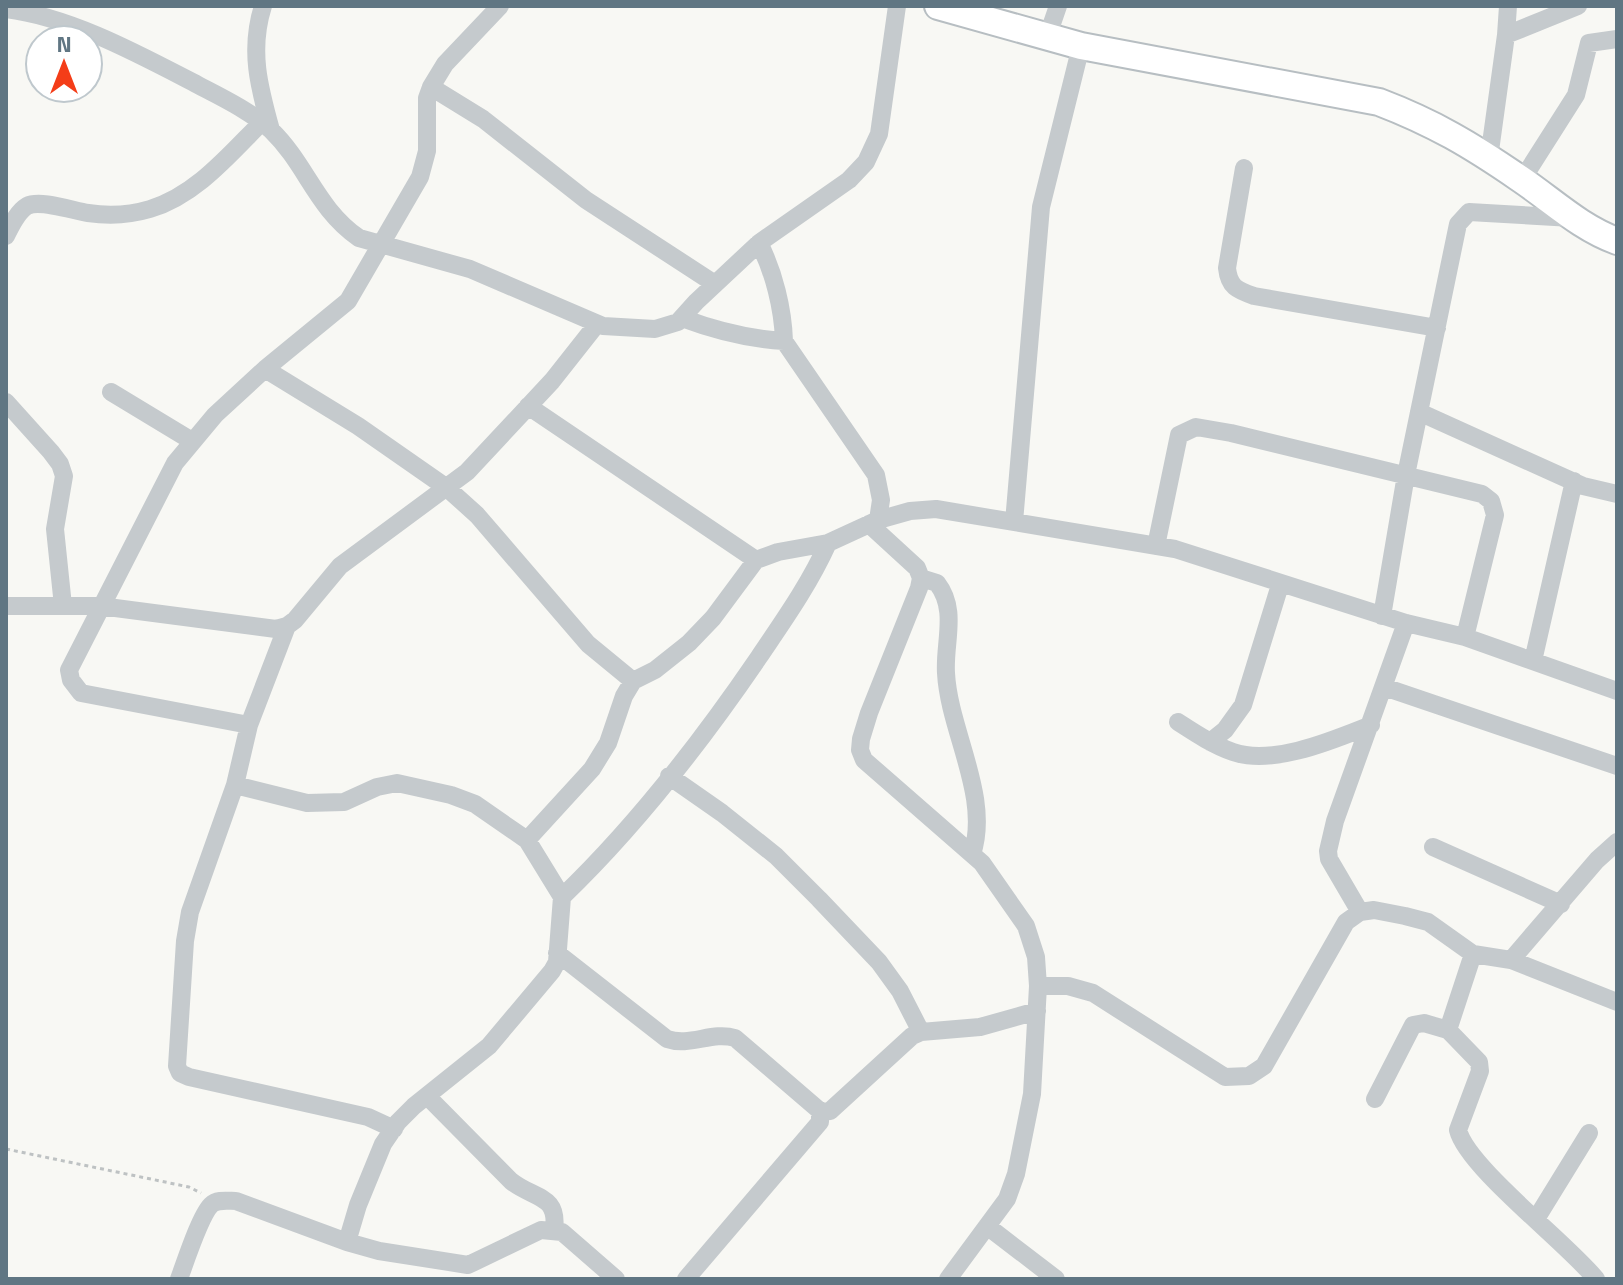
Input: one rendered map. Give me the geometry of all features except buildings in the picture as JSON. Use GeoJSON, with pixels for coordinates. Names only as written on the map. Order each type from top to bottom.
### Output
{"type":"FeatureCollection","features":[{"type":"Feature","properties":{"kind":"main road"},"geometry":{"type":"LineString","coordinates":[[938,6],[1081,46],[1379,102],[1458,137],[1572,218],[1617,241]]}},
{"type":"Feature","properties":{"kind":"street"},"geometry":{"type":"LineString","coordinates":[[263,6],[257,25],[254,56],[266,127]]}},
{"type":"Feature","properties":{"kind":"street"},"geometry":{"type":"LineString","coordinates":[[249,725],[81,693],[75,688],[69,670],[175,463],[215,415],[348,301],[424,164],[427,151],[427,98],[431,87],[445,64],[500,6]]}},
{"type":"Feature","properties":{"kind":"street"},"geometry":{"type":"LineString","coordinates":[[6,9],[52,19],[150,60],[238,106],[266,127],[306,173],[325,208],[344,228],[359,238],[470,269],[597,324],[627,329],[655,329],[678,322],[759,243],[849,180],[866,162],[879,134],[897,6]]}},
{"type":"Feature","properties":{"kind":"street"},"geometry":{"type":"LineString","coordinates":[[1047,38],[1058,6]]}},
{"type":"Feature","properties":{"kind":"street"},"geometry":{"type":"LineString","coordinates":[[1489,158],[1508,6]]}},
{"type":"Feature","properties":{"kind":"street"},"geometry":{"type":"LineString","coordinates":[[1506,35],[1578,6]]}},
{"type":"Feature","properties":{"kind":"street"},"geometry":{"type":"LineString","coordinates":[[1522,180],[1576,95],[1589,43],[1617,39]]}},
{"type":"Feature","properties":{"kind":"street"},"geometry":{"type":"LineString","coordinates":[[1014,522],[1041,207],[1081,46]]}},
{"type":"Feature","properties":{"kind":"street"},"geometry":{"type":"LineString","coordinates":[[431,87],[483,119],[586,200],[715,284]]}},
{"type":"Feature","properties":{"kind":"street"},"geometry":{"type":"LineString","coordinates":[[6,236],[17,216],[28,206],[40,204],[125,215],[172,201],[266,127]]}},
{"type":"Feature","properties":{"kind":"street"},"geometry":{"type":"LineString","coordinates":[[1244,168],[1227,268],[1228,282],[1236,289],[1254,296],[1437,328]]}},
{"type":"Feature","properties":{"kind":"street"},"geometry":{"type":"LineString","coordinates":[[1382,616],[1406,475],[1458,224],[1469,212],[1572,218]]}},
{"type":"Feature","properties":{"kind":"street"},"geometry":{"type":"LineString","coordinates":[[759,243],[768,261],[784,326],[784,341],[876,475],[881,500],[874,522]]}},
{"type":"Feature","properties":{"kind":"street"},"geometry":{"type":"LineString","coordinates":[[682,318],[702,326],[784,341]]}},
{"type":"Feature","properties":{"kind":"street"},"geometry":{"type":"LineString","coordinates":[[6,606],[100,606],[276,629],[287,626],[340,566],[467,472],[597,324]]}},
{"type":"Feature","properties":{"kind":"street"},"geometry":{"type":"LineString","coordinates":[[265,369],[358,426],[447,488],[477,515],[588,644],[633,681]]}},
{"type":"Feature","properties":{"kind":"street"},"geometry":{"type":"LineString","coordinates":[[111,392],[192,441]]}},
{"type":"Feature","properties":{"kind":"street"},"geometry":{"type":"LineString","coordinates":[[6,402],[51,452],[64,476],[55,529],[63,606]]}},
{"type":"Feature","properties":{"kind":"street"},"geometry":{"type":"LineString","coordinates":[[528,406],[756,560]]}},
{"type":"Feature","properties":{"kind":"street"},"geometry":{"type":"LineString","coordinates":[[1419,412],[1574,481],[1617,494]]}},
{"type":"Feature","properties":{"kind":"street"},"geometry":{"type":"LineString","coordinates":[[1156,546],[1179,435],[1196,427],[1482,494],[1491,501],[1495,515],[1465,637]]}},
{"type":"Feature","properties":{"kind":"street"},"geometry":{"type":"LineString","coordinates":[[1533,661],[1574,481]]}},
{"type":"Feature","properties":{"kind":"street"},"geometry":{"type":"LineString","coordinates":[[527,840],[592,769],[608,743],[624,696],[633,681],[655,670],[689,643],[713,618],[756,560],[778,552],[828,543],[874,522],[910,511],[936,509],[1175,549],[1382,616],[1465,637],[1617,691]]}},
{"type":"Feature","properties":{"kind":"street"},"geometry":{"type":"LineString","coordinates":[[874,522],[917,568],[921,578],[869,713],[860,750],[871,767],[982,863],[1026,926],[1036,957],[1038,986],[1032,1094],[1016,1174],[1007,1199],[948,1279]]}},
{"type":"Feature","properties":{"kind":"street"},"geometry":{"type":"LineString","coordinates":[[562,897],[602,857],[730,699],[804,592],[828,543]]}},
{"type":"Feature","properties":{"kind":"street"},"geometry":{"type":"LineString","coordinates":[[921,578],[937,583],[947,601],[950,623],[946,675],[977,813],[978,838],[972,854]]}},
{"type":"Feature","properties":{"kind":"street"},"geometry":{"type":"LineString","coordinates":[[1210,742],[1225,730],[1243,705],[1280,585]]}},
{"type":"Feature","properties":{"kind":"street"},"geometry":{"type":"LineString","coordinates":[[1360,912],[1329,859],[1328,851],[1335,821],[1406,623]]}},
{"type":"Feature","properties":{"kind":"street"},"geometry":{"type":"LineString","coordinates":[[287,626],[249,725],[235,785],[190,912],[185,941],[177,1066],[180,1073],[189,1077],[368,1117],[394,1129]]}},
{"type":"Feature","properties":{"kind":"street"},"geometry":{"type":"LineString","coordinates":[[1384,687],[1617,766]]}},
{"type":"Feature","properties":{"kind":"street"},"geometry":{"type":"LineString","coordinates":[[1178,722],[1210,742],[1247,755],[1272,755],[1329,742],[1371,725]]}},
{"type":"Feature","properties":{"kind":"street"},"geometry":{"type":"LineString","coordinates":[[669,776],[776,856],[819,899],[879,962],[900,991],[921,1032]]}},
{"type":"Feature","properties":{"kind":"street"},"geometry":{"type":"LineString","coordinates":[[235,785],[307,803],[344,802],[377,787],[397,783],[475,804],[527,840],[562,897],[557,962],[552,971],[489,1046],[414,1106],[394,1129],[383,1144],[358,1205],[347,1242]]}},
{"type":"Feature","properties":{"kind":"street"},"geometry":{"type":"LineString","coordinates":[[1511,960],[1597,860],[1617,842]]}},
{"type":"Feature","properties":{"kind":"street"},"geometry":{"type":"LineString","coordinates":[[1433,847],[1561,904]]}},
{"type":"Feature","properties":{"kind":"street"},"geometry":{"type":"LineString","coordinates":[[1038,986],[1068,986],[1093,993],[1225,1077],[1249,1076],[1264,1066],[1346,922],[1360,912],[1374,910],[1428,922],[1473,954],[1511,960],[1617,1002]]}},
{"type":"Feature","properties":{"kind":"street"},"geometry":{"type":"LineString","coordinates":[[557,953],[667,1039],[686,1043],[721,1036],[735,1038],[816,1105],[820,1112],[820,1122],[686,1279]]}},
{"type":"Feature","properties":{"kind":"street"},"geometry":{"type":"LineString","coordinates":[[1448,1030],[1473,954]]}},
{"type":"Feature","properties":{"kind":"street"},"geometry":{"type":"LineString","coordinates":[[820,1112],[830,1111],[912,1036],[921,1032],[980,1027],[1037,1011]]}},
{"type":"Feature","properties":{"kind":"street"},"geometry":{"type":"LineString","coordinates":[[1375,1099],[1413,1025],[1424,1023],[1448,1030],[1479,1062],[1480,1071],[1458,1130],[1460,1138],[1481,1166],[1596,1279]]}},
{"type":"Feature","properties":{"kind":"street"},"geometry":{"type":"LineString","coordinates":[[427,1096],[511,1181],[548,1201],[556,1214],[554,1230]]}},
{"type":"Feature","properties":{"kind":"street"},"geometry":{"type":"LineString","coordinates":[[1536,1219],[1589,1133]]}},
{"type":"Feature","properties":{"kind":"street"},"geometry":{"type":"LineString","coordinates":[[179,1279],[212,1204],[236,1201],[379,1251],[468,1265],[541,1230],[554,1230],[562,1232],[616,1279]]}},
{"type":"Feature","properties":{"kind":"street"},"geometry":{"type":"LineString","coordinates":[[987,1226],[1056,1279]]}},
{"type":"Feature","properties":{"kind":"path"},"geometry":{"type":"LineString","coordinates":[[6,1149],[189,1187],[200,1192],[212,1204]]}}]}
